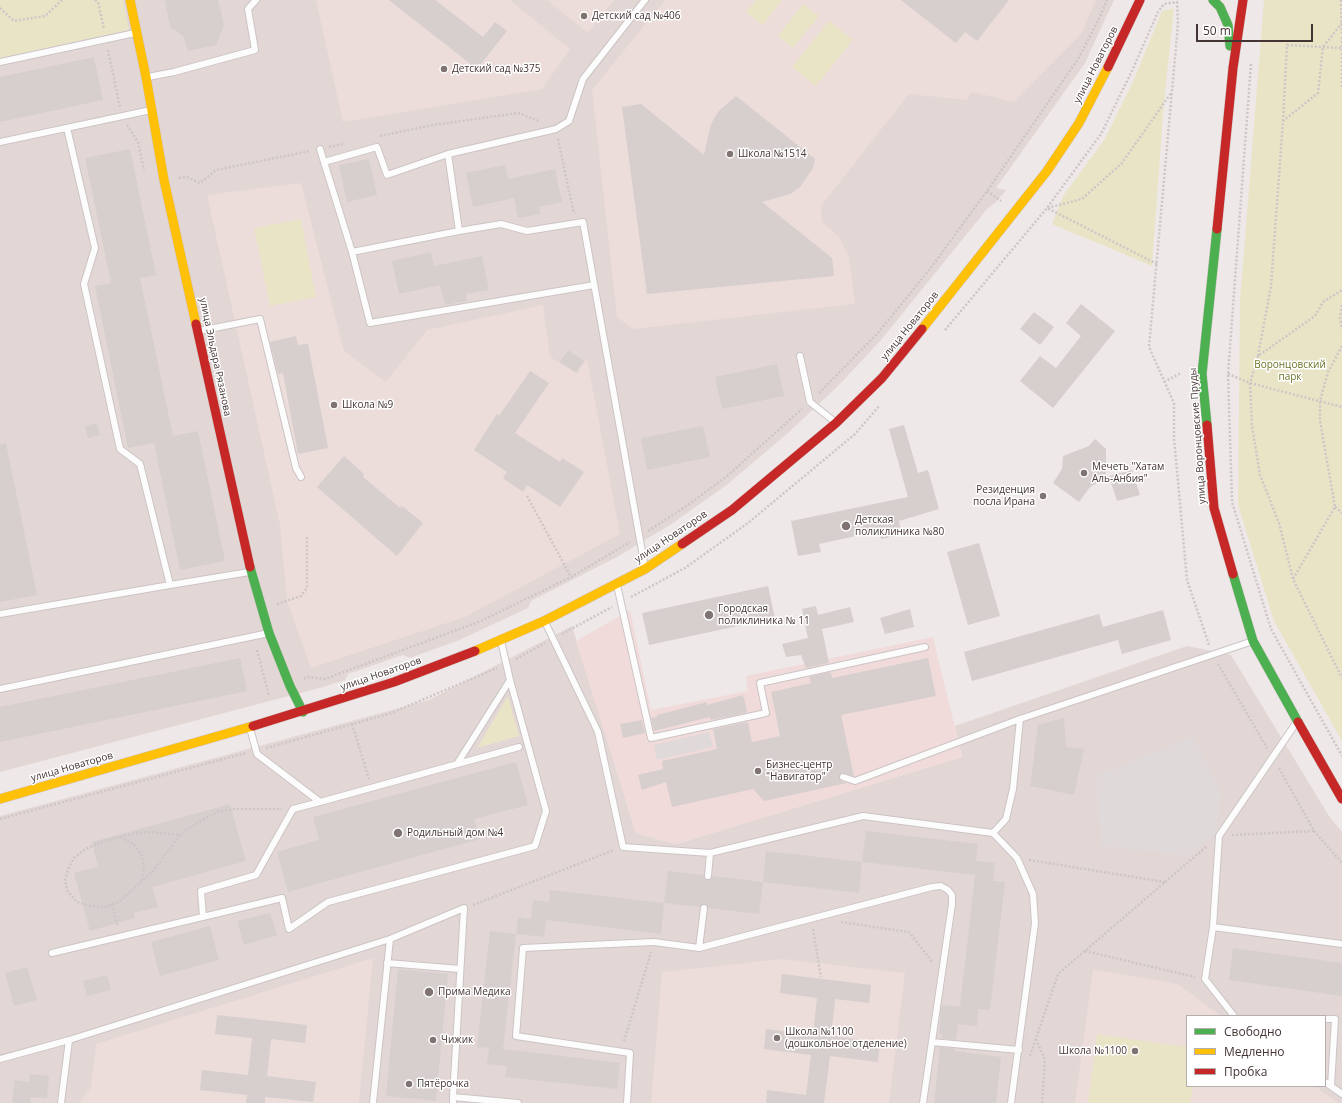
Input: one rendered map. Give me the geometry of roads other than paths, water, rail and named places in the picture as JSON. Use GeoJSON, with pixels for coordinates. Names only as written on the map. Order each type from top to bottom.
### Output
{"type":"FeatureCollection","features":[{"type":"Feature","properties":{"kind":"street","name":"улица Эльдара Рязанова"},"geometry":{"type":"LineString","coordinates":[[130,0],[146,77],[164,180],[250,569],[269,633],[290,686],[303,712]]}},
{"type":"Feature","properties":{"kind":"street","name":"улица Новаторов"},"geometry":{"type":"LineString","coordinates":[[0,798],[303,712],[394,682],[501,641],[544,621],[645,569],[732,510],[836,422],[882,378],[902,354],[1047,171],[1079,123],[1140,0]]}},
{"type":"Feature","properties":{"kind":"street","name":"улица Воронцовские Пруды"},"geometry":{"type":"LineString","coordinates":[[1213,0],[1220,7],[1228,25],[1233,68]]}},
{"type":"Feature","properties":{"kind":"street","name":"улица Воронцовские Пруды"},"geometry":{"type":"LineString","coordinates":[[1243,0],[1233,68],[1202,374],[1214,508],[1253,641],[1342,799]]}},
{"type":"Feature","properties":{"kind":"lane"},"geometry":{"type":"LineString","coordinates":[[146,77],[174,72],[255,50],[248,9],[256,0]]}},
{"type":"Feature","properties":{"kind":"lane"},"geometry":{"type":"LineString","coordinates":[[324,162],[378,146],[387,175],[448,154],[556,129],[569,121],[583,79],[645,0]]}},
{"type":"Feature","properties":{"kind":"lane"},"geometry":{"type":"LineString","coordinates":[[0,62],[137,32]]}},
{"type":"Feature","properties":{"kind":"lane"},"geometry":{"type":"LineString","coordinates":[[0,142],[152,110]]}},
{"type":"Feature","properties":{"kind":"lane"},"geometry":{"type":"LineString","coordinates":[[67,128],[95,248],[84,284],[120,449],[140,464],[170,585]]}},
{"type":"Feature","properties":{"kind":"lane"},"geometry":{"type":"LineString","coordinates":[[320,149],[352,252],[370,324],[594,284]]}},
{"type":"Feature","properties":{"kind":"lane"},"geometry":{"type":"LineString","coordinates":[[448,154],[459,231]]}},
{"type":"Feature","properties":{"kind":"lane"},"geometry":{"type":"LineString","coordinates":[[352,252],[501,224],[527,231],[583,222],[638,537],[645,569]]}},
{"type":"Feature","properties":{"kind":"lane"},"geometry":{"type":"LineString","coordinates":[[198,331],[260,319],[296,468],[301,477]]}},
{"type":"Feature","properties":{"kind":"lane"},"geometry":{"type":"LineString","coordinates":[[800,356],[810,402],[836,422]]}},
{"type":"Feature","properties":{"kind":"lane"},"geometry":{"type":"LineString","coordinates":[[0,614],[170,585],[250,569]]}},
{"type":"Feature","properties":{"kind":"lane"},"geometry":{"type":"LineString","coordinates":[[617,584],[651,738],[766,713],[760,683],[925,647]]}},
{"type":"Feature","properties":{"kind":"lane"},"geometry":{"type":"LineString","coordinates":[[544,621],[598,732],[623,846],[710,854],[863,816],[993,833],[1017,858],[1033,894],[1035,923],[1011,1103]]}},
{"type":"Feature","properties":{"kind":"lane"},"geometry":{"type":"LineString","coordinates":[[0,689],[269,633]]}},
{"type":"Feature","properties":{"kind":"lane"},"geometry":{"type":"LineString","coordinates":[[52,953],[282,898],[289,929],[328,902],[534,846],[546,811],[510,680],[501,641]]}},
{"type":"Feature","properties":{"kind":"lane"},"geometry":{"type":"LineString","coordinates":[[843,777],[855,781],[1020,719],[1253,641]]}},
{"type":"Feature","properties":{"kind":"lane"},"geometry":{"type":"LineString","coordinates":[[458,764],[510,680]]}},
{"type":"Feature","properties":{"kind":"lane"},"geometry":{"type":"LineString","coordinates":[[993,833],[1006,819],[1013,789],[1020,719]]}},
{"type":"Feature","properties":{"kind":"lane"},"geometry":{"type":"LineString","coordinates":[[1233,1015],[1205,979],[1213,927],[1218,836],[1298,721]]}},
{"type":"Feature","properties":{"kind":"lane"},"geometry":{"type":"LineString","coordinates":[[250,728],[257,754],[320,802]]}},
{"type":"Feature","properties":{"kind":"lane"},"geometry":{"type":"LineString","coordinates":[[203,917],[201,891],[256,875],[293,809],[519,747]]}},
{"type":"Feature","properties":{"kind":"lane"},"geometry":{"type":"LineString","coordinates":[[708,876],[710,854]]}},
{"type":"Feature","properties":{"kind":"lane"},"geometry":{"type":"LineString","coordinates":[[626,1103],[630,1052],[516,1036],[523,948],[654,942],[699,948],[811,918],[941,886],[952,895],[942,974],[922,1103]]}},
{"type":"Feature","properties":{"kind":"lane"},"geometry":{"type":"LineString","coordinates":[[0,1059],[69,1040],[390,939],[464,908],[453,1100],[518,1103]]}},
{"type":"Feature","properties":{"kind":"lane"},"geometry":{"type":"LineString","coordinates":[[699,948],[704,908]]}},
{"type":"Feature","properties":{"kind":"lane"},"geometry":{"type":"LineString","coordinates":[[1213,927],[1342,944]]}},
{"type":"Feature","properties":{"kind":"lane"},"geometry":{"type":"LineString","coordinates":[[373,1103],[390,939]]}},
{"type":"Feature","properties":{"kind":"lane"},"geometry":{"type":"LineString","coordinates":[[387,963],[460,969]]}},
{"type":"Feature","properties":{"kind":"lane"},"geometry":{"type":"LineString","coordinates":[[1326,1019],[1335,1019],[1331,1086]]}},
{"type":"Feature","properties":{"kind":"lane"},"geometry":{"type":"LineString","coordinates":[[61,1103],[69,1040]]}},
{"type":"Feature","properties":{"kind":"lane"},"geometry":{"type":"LineString","coordinates":[[932,1042],[1019,1050]]}},
{"type":"Feature","properties":{"kind":"lane"},"geometry":{"type":"LineString","coordinates":[[1326,1083],[1342,1094]]}},
{"type":"Feature","properties":{"kind":"place","name":"Детский сад №406"},"geometry":{"type":"Point","coordinates":[584,16]}},
{"type":"Feature","properties":{"kind":"place","name":"Детский сад №375"},"geometry":{"type":"Point","coordinates":[444,69]}},
{"type":"Feature","properties":{"kind":"place","name":"Школа №1514"},"geometry":{"type":"Point","coordinates":[730,154]}},
{"type":"Feature","properties":{"kind":"place","name":"Школа №9"},"geometry":{"type":"Point","coordinates":[334,405]}},
{"type":"Feature","properties":{"kind":"place","name":"Мечеть \"Хатам Аль-Анбия\""},"geometry":{"type":"Point","coordinates":[1084,473]}},
{"type":"Feature","properties":{"kind":"place","name":"Резиденция посла Ирана"},"geometry":{"type":"Point","coordinates":[1043,496]}},
{"type":"Feature","properties":{"kind":"place","name":"Детская поликлиника №80"},"geometry":{"type":"Point","coordinates":[846,526]}},
{"type":"Feature","properties":{"kind":"place","name":"Городская поликлиника № 11"},"geometry":{"type":"Point","coordinates":[709,615]}},
{"type":"Feature","properties":{"kind":"place","name":"Бизнеc-центр \"Навигатор\""},"geometry":{"type":"Point","coordinates":[758,771]}},
{"type":"Feature","properties":{"kind":"place","name":"Родильный дом №4"},"geometry":{"type":"Point","coordinates":[398,833]}},
{"type":"Feature","properties":{"kind":"place","name":"Прима Медика"},"geometry":{"type":"Point","coordinates":[429,992]}},
{"type":"Feature","properties":{"kind":"place","name":"Школа №1100 (дошкольное отделение)"},"geometry":{"type":"Point","coordinates":[777,1038]}},
{"type":"Feature","properties":{"kind":"place","name":"Чижик"},"geometry":{"type":"Point","coordinates":[433,1040]}},
{"type":"Feature","properties":{"kind":"place","name":"Школа №1100"},"geometry":{"type":"Point","coordinates":[1135,1051]}},
{"type":"Feature","properties":{"kind":"place","name":"Пятёрочка"},"geometry":{"type":"Point","coordinates":[409,1084]}},
{"type":"Feature","properties":{"kind":"park label","name":"Воронцовский парк"},"geometry":{"type":"Point","coordinates":[1290,370]}}]}
